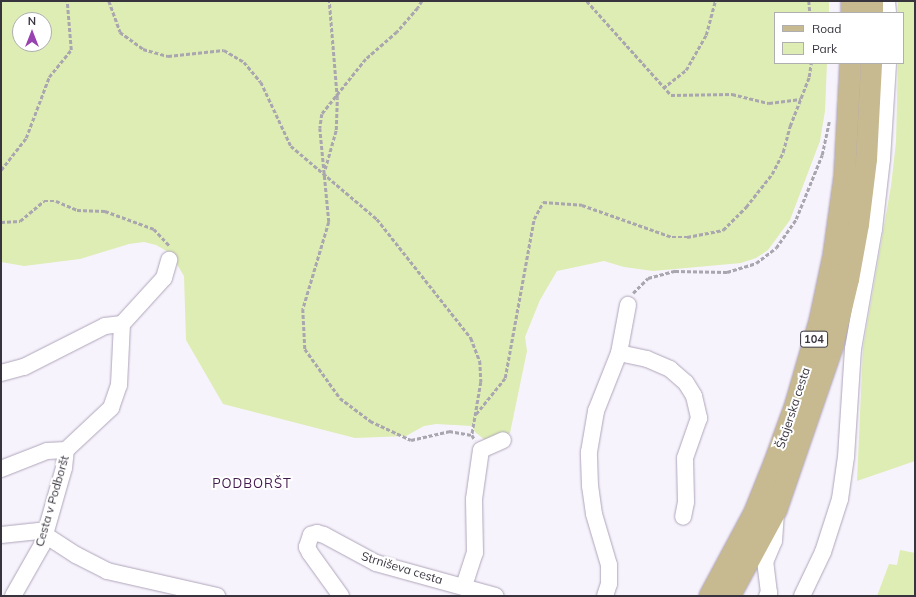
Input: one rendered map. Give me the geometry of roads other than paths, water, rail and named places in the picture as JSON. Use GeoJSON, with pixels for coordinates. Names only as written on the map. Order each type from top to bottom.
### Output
{"type":"FeatureCollection","features":[{"type":"Feature","properties":{"kind":"main road"},"geometry":{"type":"LineString","coordinates":[[851,1],[851,12]]}},
{"type":"Feature","properties":{"kind":"main road"},"geometry":{"type":"LineString","coordinates":[[872,1],[872,12]]}},
{"type":"Feature","properties":{"kind":"main road","name":"Štajerska cesta"},"geometry":{"type":"LineString","coordinates":[[708,596],[754,512],[795,404],[819,321],[833,255],[844,176],[850,64]]}},
{"type":"Feature","properties":{"kind":"main road","name":"Štajerska cesta"},"geometry":{"type":"LineString","coordinates":[[729,596],[776,509],[814,404],[848,279],[866,159],[871,64]]}},
{"type":"Feature","properties":{"kind":"street"},"geometry":{"type":"LineString","coordinates":[[888,1],[888,12]]}},
{"type":"Feature","properties":{"kind":"street"},"geometry":{"type":"LineString","coordinates":[[802,596],[821,558],[840,499],[846,457],[853,349],[874,229],[882,159],[888,64]]}},
{"type":"Feature","properties":{"kind":"street"},"geometry":{"type":"LineString","coordinates":[[1,373],[30,364],[106,326],[122,324],[164,278],[168,260]]}},
{"type":"Feature","properties":{"kind":"street"},"geometry":{"type":"LineString","coordinates":[[604,596],[609,584],[609,565],[594,514],[590,486],[589,452],[596,411],[619,353],[628,305]]}},
{"type":"Feature","properties":{"kind":"street","name":"Cesta v Podboršt"},"geometry":{"type":"LineString","coordinates":[[13,596],[42,544],[64,468],[66,450],[111,408],[119,385],[122,324]]}},
{"type":"Feature","properties":{"kind":"street"},"geometry":{"type":"LineString","coordinates":[[619,353],[648,359],[670,369],[686,383],[694,396],[699,418],[685,458],[686,502],[683,517]]}},
{"type":"Feature","properties":{"kind":"street"},"geometry":{"type":"LineString","coordinates":[[464,586],[475,554],[474,499],[481,450],[503,440]]}},
{"type":"Feature","properties":{"kind":"street"},"geometry":{"type":"LineString","coordinates":[[1,469],[47,451],[66,450]]}},
{"type":"Feature","properties":{"kind":"street"},"geometry":{"type":"LineString","coordinates":[[767,596],[769,593],[766,562],[774,541],[776,509]]}},
{"type":"Feature","properties":{"kind":"street"},"geometry":{"type":"LineString","coordinates":[[1,535],[32,530],[45,534],[76,555],[107,571],[217,596]]}},
{"type":"Feature","properties":{"kind":"street","name":"Strniševa cesta"},"geometry":{"type":"LineString","coordinates":[[341,596],[307,547],[311,535],[317,533],[324,535],[376,563],[496,596]]}},
{"type":"Feature","properties":{"kind":"district","name":"PODBORŠT"},"geometry":{"type":"Point","coordinates":[252,483]}}]}
